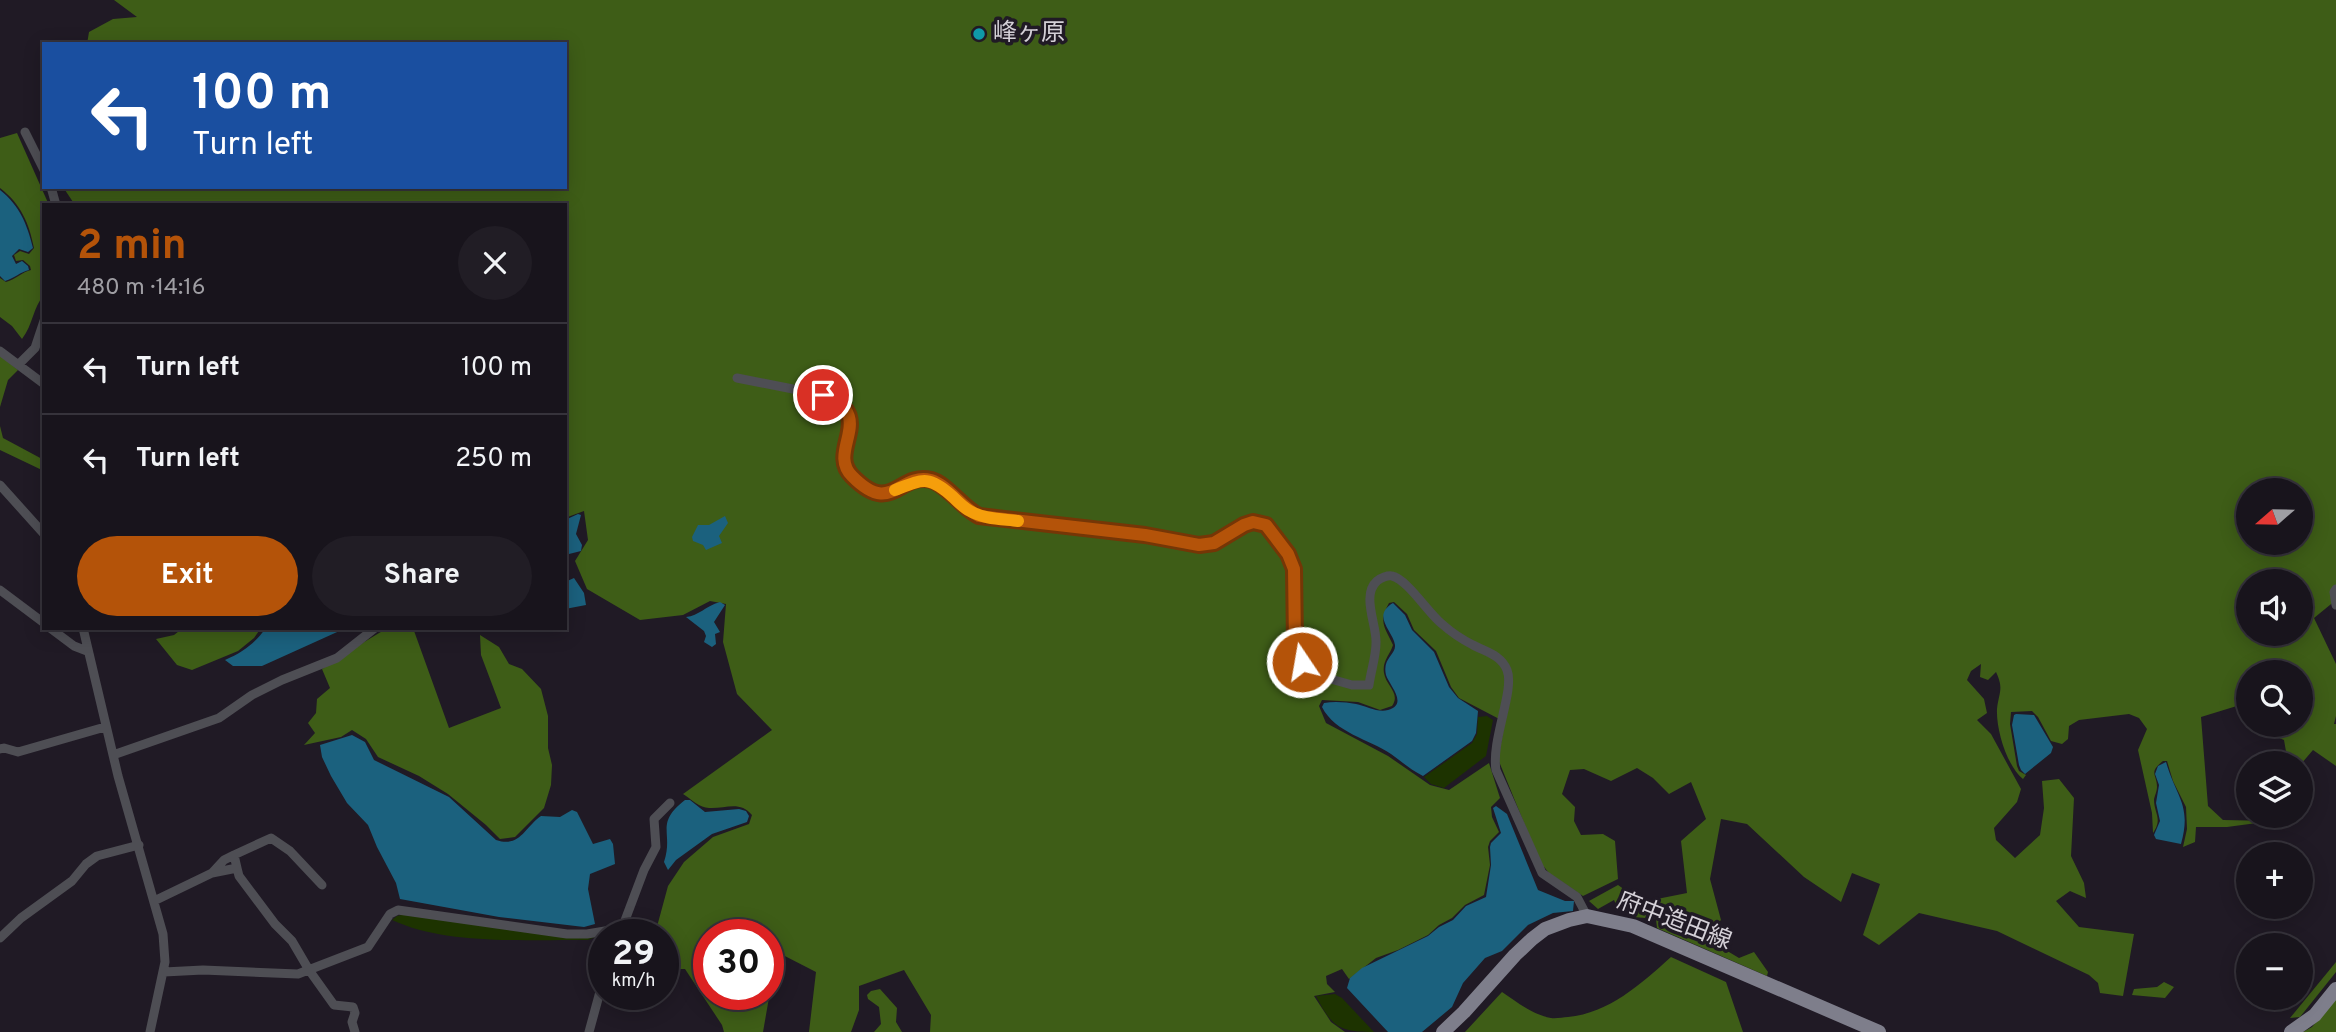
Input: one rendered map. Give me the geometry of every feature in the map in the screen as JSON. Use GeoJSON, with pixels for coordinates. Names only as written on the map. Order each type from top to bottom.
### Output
{"type":"FeatureCollection","features":[{"type":"Feature","properties":{"kind":"main road","name":"府中造田線"},"geometry":{"type":"LineString","coordinates":[[1443,1032],[1532,939],[1545,929],[1587,916],[1633,926],[1879,1032]]}},
{"type":"Feature","properties":{"kind":"main road"},"geometry":{"type":"LineString","coordinates":[[2291,1032],[2315,1014],[2336,989]]}},
{"type":"Feature","properties":{"kind":"street"},"geometry":{"type":"LineString","coordinates":[[25,132],[42,166]]}},
{"type":"Feature","properties":{"kind":"street"},"geometry":{"type":"LineString","coordinates":[[19,364],[35,348],[42,327]]}},
{"type":"Feature","properties":{"kind":"street"},"geometry":{"type":"LineString","coordinates":[[0,351],[42,382]]}},
{"type":"Feature","properties":{"kind":"street"},"geometry":{"type":"LineString","coordinates":[[737,379],[823,395],[836,400],[851,423],[844,461],[849,473],[874,494],[885,493],[919,480],[928,480],[945,489],[968,511],[979,516],[1145,535],[1199,545],[1214,543],[1253,522],[1266,525],[1288,554],[1294,569],[1295,643],[1302,662],[1320,676],[1352,685],[1369,685],[1377,642],[1370,602],[1373,588],[1376,581],[1383,577],[1392,576],[1401,581],[1441,624],[1471,645],[1494,655],[1507,668],[1510,680],[1495,744],[1496,770],[1542,873],[1577,897],[1587,916]]}},
{"type":"Feature","properties":{"kind":"street"},"geometry":{"type":"LineString","coordinates":[[0,485],[42,532]]}},
{"type":"Feature","properties":{"kind":"street"},"geometry":{"type":"LineString","coordinates":[[2336,589],[2333,592],[2336,605]]}},
{"type":"Feature","properties":{"kind":"street"},"geometry":{"type":"LineString","coordinates":[[0,590],[42,622]]}},
{"type":"Feature","properties":{"kind":"street"},"geometry":{"type":"LineString","coordinates":[[53,630],[74,646],[88,651]]}},
{"type":"Feature","properties":{"kind":"street"},"geometry":{"type":"LineString","coordinates":[[83,630],[105,727],[163,934],[164,972],[150,1032]]}},
{"type":"Feature","properties":{"kind":"street"},"geometry":{"type":"LineString","coordinates":[[113,755],[219,718],[252,695],[337,658],[372,630]]}},
{"type":"Feature","properties":{"kind":"street"},"geometry":{"type":"LineString","coordinates":[[0,749],[18,752],[105,727]]}},
{"type":"Feature","properties":{"kind":"street"},"geometry":{"type":"LineString","coordinates":[[626,919],[656,847],[654,819],[670,803]]}},
{"type":"Feature","properties":{"kind":"street"},"geometry":{"type":"LineString","coordinates":[[212,873],[223,860],[271,838],[290,850],[322,885]]}},
{"type":"Feature","properties":{"kind":"street"},"geometry":{"type":"LineString","coordinates":[[0,938],[21,918],[72,881],[86,864],[97,856],[139,845]]}},
{"type":"Feature","properties":{"kind":"street"},"geometry":{"type":"LineString","coordinates":[[234,855],[239,876],[275,924],[292,941],[334,1005],[353,1007],[355,1013],[352,1022],[355,1032]]}},
{"type":"Feature","properties":{"kind":"street"},"geometry":{"type":"LineString","coordinates":[[154,901],[212,873],[237,868]]}},
{"type":"Feature","properties":{"kind":"street"},"geometry":{"type":"LineString","coordinates":[[164,972],[203,970],[298,974],[368,947],[390,914],[398,911],[567,934],[588,934]]}},
{"type":"Feature","properties":{"kind":"street"},"geometry":{"type":"LineString","coordinates":[[589,1032],[595,1010]]}},
{"type":"Feature","properties":{"kind":"green space"},"geometry":{"type":"Polygon","coordinates":[[[114,0],[2336,0],[2336,600],[2314,618],[2336,664],[2336,766],[2313,750],[2286,751],[2284,740],[2277,737],[2313,737],[2313,660],[2236,660],[2236,706],[2201,717],[2208,806],[2223,820],[2236,820],[2236,826],[2196,827],[2195,842],[2183,847],[2187,829],[2186,807],[2167,761],[2158,765],[2154,774],[2157,787],[2154,804],[2158,820],[2153,833],[2152,813],[2138,750],[2147,729],[2139,718],[2129,714],[2079,720],[2069,726],[2068,739],[2062,744],[2051,741],[2032,711],[2011,712],[2010,724],[2017,766],[2019,771],[2026,775],[2023,779],[2007,757],[2001,737],[1997,718],[2000,683],[1996,672],[1988,680],[1980,677],[1981,664],[1971,671],[1967,680],[1984,699],[1987,713],[1977,720],[1991,734],[2021,789],[2017,802],[1994,828],[1996,840],[2015,858],[2040,835],[2044,808],[2042,781],[2059,779],[2074,798],[2071,856],[2084,883],[2086,898],[2070,891],[2056,901],[2079,927],[2134,934],[2123,996],[2100,993],[2098,983],[2089,975],[1997,931],[1919,913],[1879,945],[1863,935],[1880,884],[1852,873],[1841,902],[1804,877],[1747,824],[1721,819],[1710,879],[1721,920],[1704,937],[1739,958],[1754,952],[1768,972],[1767,976],[1657,928],[1656,919],[1634,917],[1619,911],[1614,900],[1598,909],[1589,901],[1618,885],[1642,902],[1687,893],[1681,841],[1706,819],[1691,782],[1669,794],[1653,778],[1637,768],[1611,781],[1584,769],[1570,770],[1562,794],[1575,807],[1574,821],[1581,835],[1603,834],[1615,841],[1618,879],[1583,896],[1549,873],[1540,862],[1498,759],[1505,722],[1459,698],[1451,687],[1436,651],[1414,630],[1407,614],[1394,602],[1389,603],[1383,620],[1393,645],[1384,669],[1385,678],[1395,697],[1392,706],[1380,710],[1358,702],[1322,700],[1319,706],[1326,723],[1388,756],[1430,785],[1449,790],[1489,763],[1500,798],[1491,807],[1499,832],[1488,847],[1490,865],[1484,895],[1465,905],[1428,935],[1376,958],[1349,979],[1342,969],[1326,976],[1327,984],[1335,992],[1314,996],[1331,1022],[1345,1032],[930,1032],[931,1015],[904,970],[859,986],[859,1010],[851,1032],[809,1032],[816,972],[784,956],[784,919],[693,919],[693,981],[685,969],[679,969],[679,919],[659,919],[668,886],[684,862],[713,837],[749,824],[752,815],[737,806],[706,808],[683,794],[772,730],[737,694],[723,642],[726,604],[710,601],[683,615],[640,620],[587,589],[575,561],[588,540],[584,511],[567,517],[567,203],[74,203],[64,189],[567,189],[567,42],[87,42],[89,32],[113,19],[137,17],[114,0]]]}},
{"type":"Feature","properties":{"kind":"green space"},"geometry":{"type":"Polygon","coordinates":[[[17,133],[48,203],[42,203],[42,298],[22,339],[12,326],[0,317],[0,278],[6,282],[31,270],[23,260],[16,261],[14,255],[20,251],[29,254],[34,248],[23,215],[0,188],[0,138],[17,133]]]}},
{"type":"Feature","properties":{"kind":"green space"},"geometry":{"type":"Polygon","coordinates":[[[0,355],[18,370],[8,380],[0,407],[0,355]]]}},
{"type":"Feature","properties":{"kind":"green space"},"geometry":{"type":"Polygon","coordinates":[[[0,426],[3,438],[42,459],[42,470],[0,450],[0,426]]]}},
{"type":"Feature","properties":{"kind":"green space"},"geometry":{"type":"Polygon","coordinates":[[[180,630],[260,630],[238,651],[192,670],[177,665],[156,639],[174,635],[180,630]]]}},
{"type":"Feature","properties":{"kind":"green space"},"geometry":{"type":"Polygon","coordinates":[[[385,630],[414,630],[449,728],[501,708],[481,655],[480,635],[499,647],[509,664],[522,669],[541,689],[548,716],[551,785],[544,808],[515,837],[500,839],[448,794],[419,776],[378,757],[366,739],[352,730],[341,737],[304,745],[315,733],[308,723],[316,713],[317,699],[330,688],[322,669],[385,630]]]}},
{"type":"Feature","properties":{"kind":"green space"},"geometry":{"type":"Polygon","coordinates":[[[1487,716],[1493,720],[1486,756],[1444,788],[1431,784],[1424,777],[1472,743],[1477,734],[1478,717],[1487,716]]]}},
{"type":"Feature","properties":{"kind":"green space"},"geometry":{"type":"Polygon","coordinates":[[[406,914],[588,937],[588,940],[488,939],[438,934],[392,920],[406,914]]]}},
{"type":"Feature","properties":{"kind":"green space"},"geometry":{"type":"Polygon","coordinates":[[[1671,957],[1726,982],[1743,1032],[1465,1032],[1502,992],[1525,1008],[1544,1016],[1555,1018],[1583,1014],[1624,996],[1671,957]]]}},
{"type":"Feature","properties":{"kind":"green space"},"geometry":{"type":"Polygon","coordinates":[[[2336,962],[2336,972],[2313,1001],[2313,990],[2336,962]]]}},
{"type":"Feature","properties":{"kind":"green space"},"geometry":{"type":"Polygon","coordinates":[[[2164,982],[2174,987],[2165,998],[2132,995],[2134,989],[2157,987],[2164,982]]]}},
{"type":"Feature","properties":{"kind":"green space"},"geometry":{"type":"Polygon","coordinates":[[[880,989],[897,1008],[896,1022],[902,1032],[874,1032],[881,1024],[879,1007],[868,999],[867,995],[880,989]]]}},
{"type":"Feature","properties":{"kind":"green space"},"geometry":{"type":"Polygon","coordinates":[[[1335,994],[1374,1032],[1344,1029],[1332,1021],[1316,996],[1335,994]]]}},
{"type":"Feature","properties":{"kind":"green space"},"geometry":{"type":"Polygon","coordinates":[[[2336,999],[2336,1032],[2303,1032],[2312,1027],[2336,999]]]}},
{"type":"Feature","properties":{"kind":"green space"},"geometry":{"type":"Polygon","coordinates":[[[712,1010],[767,1010],[763,1032],[724,1032],[712,1010]]]}},
{"type":"Feature","properties":{"kind":"green space"},"geometry":{"type":"Polygon","coordinates":[[[2297,1010],[2306,1010],[2300,1017],[2290,1018],[2297,1010]]]}},
{"type":"Feature","properties":{"kind":"water"},"geometry":{"type":"Polygon","coordinates":[[[0,190],[13,202],[22,216],[33,248],[28,252],[19,249],[12,256],[16,264],[22,261],[29,270],[5,281],[0,276],[0,190]]]}},
{"type":"Feature","properties":{"kind":"water"},"geometry":{"type":"Polygon","coordinates":[[[581,515],[576,534],[582,545],[581,551],[567,554],[567,519],[581,515]]]}},
{"type":"Feature","properties":{"kind":"water"},"geometry":{"type":"Polygon","coordinates":[[[725,516],[728,523],[719,536],[722,543],[706,550],[703,545],[693,541],[692,537],[698,525],[709,525],[725,516]]]}},
{"type":"Feature","properties":{"kind":"water"},"geometry":{"type":"Polygon","coordinates":[[[574,578],[584,593],[586,605],[567,609],[567,581],[574,578]]]}},
{"type":"Feature","properties":{"kind":"water"},"geometry":{"type":"Polygon","coordinates":[[[720,602],[725,605],[714,622],[720,632],[715,634],[716,644],[712,647],[704,642],[704,631],[686,617],[720,602]]]}},
{"type":"Feature","properties":{"kind":"water"},"geometry":{"type":"Polygon","coordinates":[[[1393,603],[1405,615],[1412,630],[1434,652],[1449,687],[1458,698],[1478,711],[1476,733],[1472,741],[1423,776],[1391,754],[1335,723],[1322,707],[1324,703],[1340,702],[1384,711],[1397,703],[1385,669],[1395,645],[1383,618],[1387,608],[1393,603]]]}},
{"type":"Feature","properties":{"kind":"water"},"geometry":{"type":"Polygon","coordinates":[[[264,630],[342,630],[262,666],[233,666],[225,660],[257,639],[264,630]]]}},
{"type":"Feature","properties":{"kind":"water"},"geometry":{"type":"Polygon","coordinates":[[[2016,714],[2034,715],[2053,747],[2051,753],[2025,774],[2019,765],[2012,725],[2016,714]]]}},
{"type":"Feature","properties":{"kind":"water"},"geometry":{"type":"Polygon","coordinates":[[[352,735],[365,742],[374,760],[449,797],[496,840],[504,842],[516,839],[541,816],[560,817],[572,810],[577,812],[593,844],[610,839],[613,844],[615,864],[590,874],[588,889],[594,919],[588,919],[588,926],[584,927],[499,917],[400,899],[396,883],[368,825],[347,803],[322,757],[320,745],[352,735]]]}},
{"type":"Feature","properties":{"kind":"water"},"geometry":{"type":"Polygon","coordinates":[[[2166,762],[2184,810],[2181,844],[2156,839],[2154,835],[2160,821],[2156,803],[2159,785],[2155,774],[2158,766],[2166,762]]]}},
{"type":"Feature","properties":{"kind":"water"},"geometry":{"type":"Polygon","coordinates":[[[685,800],[690,800],[705,812],[739,809],[746,811],[749,816],[747,822],[712,834],[676,860],[668,870],[664,862],[667,852],[667,822],[685,800]]]}},
{"type":"Feature","properties":{"kind":"water"},"geometry":{"type":"Polygon","coordinates":[[[1496,806],[1507,814],[1538,890],[1565,901],[1574,901],[1573,911],[1553,913],[1528,925],[1502,951],[1485,958],[1463,983],[1452,1007],[1422,1032],[1388,1032],[1347,988],[1350,978],[1362,968],[1428,936],[1453,920],[1466,906],[1486,897],[1491,865],[1490,847],[1501,833],[1493,808],[1496,806]]]}},
{"type":"Feature","properties":{"kind":"slow traffic"},"geometry":{"type":"LineString","coordinates":[[895,490],[919,480],[928,480],[945,489],[968,511],[979,516],[1018,521]]}},
{"type":"Feature","properties":{"kind":"place","name":"峰ヶ原"},"geometry":{"type":"Point","coordinates":[979,34]}},
{"type":"Feature","properties":{"kind":"route"},"geometry":{"type":"LineString","coordinates":[[823,395],[836,400],[847,414],[851,431],[845,447],[844,461],[849,473],[874,494],[885,493],[919,480],[928,480],[945,489],[968,511],[979,516],[1145,535],[1199,545],[1214,543],[1253,522],[1266,525],[1288,554],[1294,569],[1295,643],[1302,662]]}}]}
